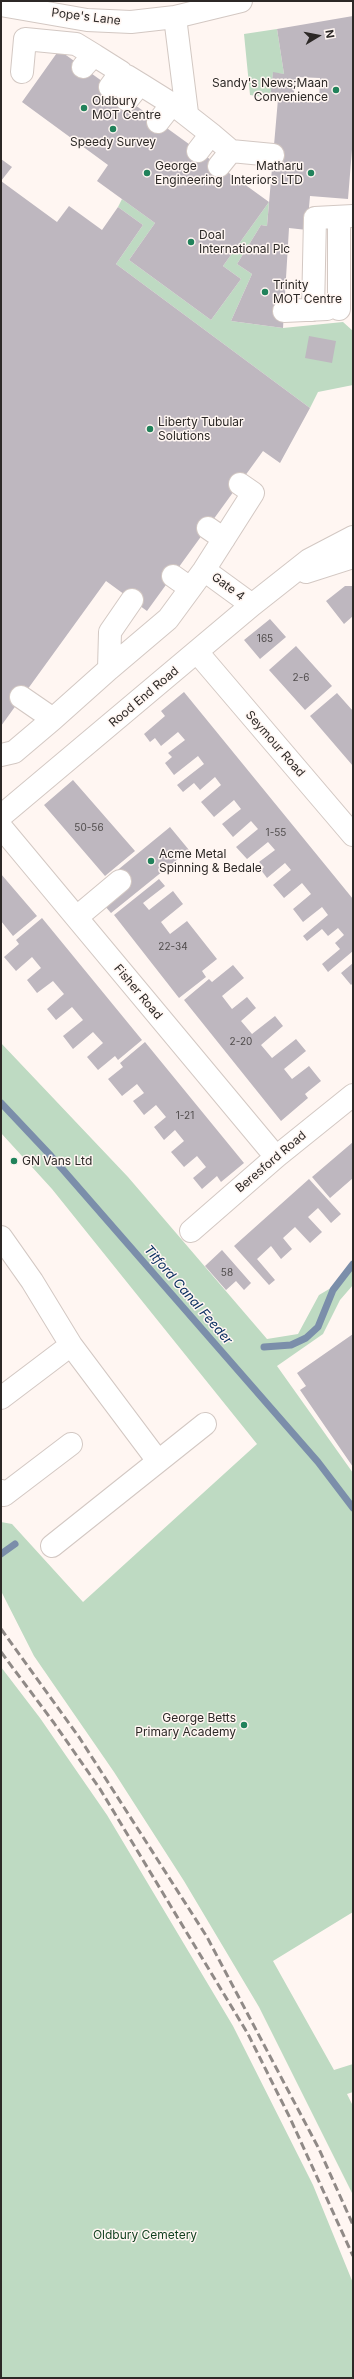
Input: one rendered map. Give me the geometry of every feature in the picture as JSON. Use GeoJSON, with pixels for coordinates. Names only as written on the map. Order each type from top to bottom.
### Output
{"type":"FeatureCollection","features":[{"type":"Feature","properties":{"kind":"street","name":"Pope's Lane"},"geometry":{"type":"LineString","coordinates":[[1,5],[87,20],[131,22],[175,17],[241,1]]}},
{"type":"Feature","properties":{"kind":"street"},"geometry":{"type":"LineString","coordinates":[[175,17],[179,108]]}},
{"type":"Feature","properties":{"kind":"street"},"geometry":{"type":"LineString","coordinates":[[22,72],[26,39],[76,44],[88,61],[134,92],[179,108],[212,134],[225,158],[273,154]]}},
{"type":"Feature","properties":{"kind":"street"},"geometry":{"type":"LineString","coordinates":[[158,122],[179,108]]}},
{"type":"Feature","properties":{"kind":"street"},"geometry":{"type":"LineString","coordinates":[[198,151],[212,134]]}},
{"type":"Feature","properties":{"kind":"street"},"geometry":{"type":"LineString","coordinates":[[284,310],[313,310],[346,309],[346,216],[315,218],[313,310]]}},
{"type":"Feature","properties":{"kind":"street"},"geometry":{"type":"LineString","coordinates":[[1,755],[14,752],[168,618],[182,582],[204,570],[216,533],[253,494],[240,484]]}},
{"type":"Feature","properties":{"kind":"street","name":"Rood End Road"},"geometry":{"type":"LineString","coordinates":[[1,816],[252,605],[309,560],[353,537]]}},
{"type":"Feature","properties":{"kind":"street","name":"Rood End Road"},"geometry":{"type":"LineString","coordinates":[[287,578],[353,558]]}},
{"type":"Feature","properties":{"kind":"street","name":"Gate 4"},"geometry":{"type":"LineString","coordinates":[[204,570],[252,605]]}},
{"type":"Feature","properties":{"kind":"street"},"geometry":{"type":"LineString","coordinates":[[110,669],[110,632],[132,600]]}},
{"type":"Feature","properties":{"kind":"street","name":"Seymour Road"},"geometry":{"type":"LineString","coordinates":[[197,652],[353,834]]}},
{"type":"Feature","properties":{"kind":"street"},"geometry":{"type":"LineString","coordinates":[[21,698],[53,719]]}},
{"type":"Feature","properties":{"kind":"street","name":"Fisher Road"},"geometry":{"type":"LineString","coordinates":[[1,826],[276,1157]]}},
{"type":"Feature","properties":{"kind":"street"},"geometry":{"type":"LineString","coordinates":[[77,917],[120,881]]}},
{"type":"Feature","properties":{"kind":"street","name":"Beresford Road"},"geometry":{"type":"LineString","coordinates":[[191,1231],[276,1157],[353,1095]]}},
{"type":"Feature","properties":{"kind":"street"},"geometry":{"type":"LineString","coordinates":[[1,1237],[32,1281],[72,1345],[158,1461]]}},
{"type":"Feature","properties":{"kind":"street"},"geometry":{"type":"LineString","coordinates":[[1,1398],[72,1345]]}},
{"type":"Feature","properties":{"kind":"street"},"geometry":{"type":"LineString","coordinates":[[52,1546],[205,1424]]}},
{"type":"Feature","properties":{"kind":"street"},"geometry":{"type":"LineString","coordinates":[[1,1491],[4,1495],[72,1444]]}},
{"type":"Feature","properties":{"kind":"green space"},"geometry":{"type":"Polygon","coordinates":[[[277,29],[284,74],[273,73],[270,98],[250,95],[244,34],[277,29]]]}},
{"type":"Feature","properties":{"kind":"green space"},"geometry":{"type":"Polygon","coordinates":[[[122,199],[155,223],[129,260],[211,320],[241,279],[223,266],[269,202],[267,226],[261,225],[237,264],[252,274],[231,321],[283,328],[343,322],[353,331],[353,385],[318,392],[310,408],[116,264],[143,225],[118,207],[122,199]]]}},
{"type":"Feature","properties":{"kind":"green space"},"geometry":{"type":"Polygon","coordinates":[[[1,1043],[128,1177],[267,1339],[298,1334],[319,1295],[341,1282],[353,1261],[353,1285],[340,1300],[323,1334],[277,1366],[353,1473],[353,1912],[273,1961],[334,2070],[353,2064],[353,2092],[347,2094],[353,2106],[353,2195],[259,2007],[184,1881],[114,1772],[34,1656],[1,1591],[1,1522],[12,1524],[83,1602],[257,1444],[52,1189],[1,1133],[1,1043]]]}},
{"type":"Feature","properties":{"kind":"green space","name":"Oldbury Cemetery"},"geometry":{"type":"Polygon","coordinates":[[[1,1667],[40,1718],[107,1815],[233,2026],[313,2185],[353,2283],[353,2378],[1,2378],[1,1667]]]}},
{"type":"Feature","properties":{"kind":"building"},"geometry":{"type":"Polygon","coordinates":[[[353,16],[353,137],[348,199],[310,196],[307,230],[289,228],[283,328],[231,321],[252,274],[237,264],[261,225],[267,226],[278,99],[270,98],[273,72],[284,74],[277,29],[353,16]],[[296,77],[293,100],[319,103],[320,78],[296,77]]]}},
{"type":"Feature","properties":{"kind":"building"},"geometry":{"type":"Polygon","coordinates":[[[59,50],[269,202],[223,266],[241,279],[211,320],[129,260],[155,223],[97,181],[108,165],[22,102],[59,50]]]}},
{"type":"Feature","properties":{"kind":"building"},"geometry":{"type":"Polygon","coordinates":[[[1,159],[12,167],[1,181],[1,159]]]}},
{"type":"Feature","properties":{"kind":"building","name":"Liberty Tubular Solutions"},"geometry":{"type":"Polygon","coordinates":[[[1,181],[57,222],[69,206],[102,230],[118,207],[143,225],[116,264],[310,408],[280,463],[263,451],[147,611],[106,581],[1,726],[1,181]]]}},
{"type":"Feature","properties":{"kind":"building"},"geometry":{"type":"Polygon","coordinates":[[[309,336],[336,341],[332,363],[305,358],[309,336]]]}},
{"type":"Feature","properties":{"kind":"building"},"geometry":{"type":"Polygon","coordinates":[[[345,586],[353,586],[353,616],[344,624],[326,601],[345,586]]]}},
{"type":"Feature","properties":{"kind":"building"},"geometry":{"type":"Polygon","coordinates":[[[270,619],[286,637],[260,659],[244,640],[270,619]]]}},
{"type":"Feature","properties":{"kind":"building"},"geometry":{"type":"Polygon","coordinates":[[[296,646],[332,686],[305,710],[269,670],[296,646]]]}},
{"type":"Feature","properties":{"kind":"building"},"geometry":{"type":"Polygon","coordinates":[[[184,692],[353,899],[353,951],[328,972],[322,964],[340,949],[335,943],[344,935],[338,928],[328,936],[322,929],[307,941],[303,936],[328,915],[322,907],[303,922],[293,909],[311,894],[302,883],[284,898],[273,885],[291,870],[285,863],[267,878],[261,870],[264,867],[259,862],[275,850],[268,842],[247,859],[236,847],[258,829],[251,821],[233,837],[222,824],[241,809],[234,800],[214,817],[201,802],[221,785],[215,777],[200,790],[194,783],[183,792],[177,785],[204,764],[198,756],[174,775],[165,763],[172,757],[168,753],[185,740],[178,732],[161,746],[155,738],[150,742],[144,734],[165,716],[161,711],[184,692]]]}},
{"type":"Feature","properties":{"kind":"building"},"geometry":{"type":"Polygon","coordinates":[[[337,693],[353,711],[353,766],[310,716],[337,693]]]}},
{"type":"Feature","properties":{"kind":"building"},"geometry":{"type":"Polygon","coordinates":[[[73,780],[135,851],[105,876],[44,805],[73,780]]]}},
{"type":"Feature","properties":{"kind":"building","name":"Acme Metal Spinning & Bedale"},"geometry":{"type":"Polygon","coordinates":[[[170,827],[189,850],[111,913],[104,905],[114,873],[170,827]]]}},
{"type":"Feature","properties":{"kind":"building"},"geometry":{"type":"Polygon","coordinates":[[[1,874],[37,916],[13,936],[1,921],[1,874]]]}},
{"type":"Feature","properties":{"kind":"building"},"geometry":{"type":"Polygon","coordinates":[[[159,879],[165,886],[143,903],[149,910],[173,891],[183,904],[161,922],[170,934],[187,921],[217,959],[202,971],[206,977],[179,998],[114,915],[159,879]]]}},
{"type":"Feature","properties":{"kind":"building"},"geometry":{"type":"Polygon","coordinates":[[[42,918],[142,1040],[118,1060],[115,1056],[98,1070],[87,1057],[103,1043],[93,1032],[73,1049],[63,1036],[83,1020],[72,1007],[56,1020],[47,1009],[64,994],[53,981],[37,993],[27,980],[41,968],[32,957],[16,971],[4,957],[19,944],[16,940],[42,918]]]}},
{"type":"Feature","properties":{"kind":"building"},"geometry":{"type":"Polygon","coordinates":[[[353,963],[353,983],[351,985],[341,973],[353,963]]]}},
{"type":"Feature","properties":{"kind":"building"},"geometry":{"type":"Polygon","coordinates":[[[233,965],[244,978],[222,996],[232,1009],[247,997],[256,1008],[241,1021],[252,1034],[275,1016],[283,1026],[261,1045],[272,1058],[296,1039],[306,1051],[284,1069],[292,1079],[309,1066],[321,1081],[305,1094],[308,1098],[281,1121],[184,1000],[209,979],[212,982],[233,965]]]}},
{"type":"Feature","properties":{"kind":"building"},"geometry":{"type":"Polygon","coordinates":[[[145,1042],[244,1163],[221,1182],[217,1176],[202,1189],[193,1178],[206,1167],[197,1156],[184,1167],[171,1152],[184,1141],[175,1130],[164,1140],[154,1127],[166,1117],[156,1105],[144,1115],[133,1101],[144,1093],[137,1084],[122,1096],[108,1079],[123,1067],[120,1063],[145,1042]]]}},
{"type":"Feature","properties":{"kind":"building"},"geometry":{"type":"Polygon","coordinates":[[[353,1142],[353,1178],[330,1198],[312,1177],[353,1142]]]}},
{"type":"Feature","properties":{"kind":"building"},"geometry":{"type":"Polygon","coordinates":[[[309,1179],[341,1214],[331,1223],[318,1208],[308,1217],[322,1232],[310,1243],[295,1227],[283,1238],[292,1249],[281,1259],[271,1246],[257,1259],[275,1280],[269,1285],[234,1246],[309,1179]]]}},
{"type":"Feature","properties":{"kind":"building"},"geometry":{"type":"Polygon","coordinates":[[[222,1250],[251,1283],[244,1290],[236,1281],[226,1290],[205,1266],[222,1250]]]}},
{"type":"Feature","properties":{"kind":"building"},"geometry":{"type":"Polygon","coordinates":[[[353,1334],[353,1467],[300,1390],[306,1386],[297,1373],[353,1334]]]}},
{"type":"Feature","properties":{"kind":"waterway","name":"Titford Canal Feeder"},"geometry":{"type":"LineString","coordinates":[[1,1103],[51,1156],[318,1462],[353,1508]]}},
{"type":"Feature","properties":{"kind":"waterway"},"geometry":{"type":"LineString","coordinates":[[264,1347],[291,1345],[306,1338],[318,1327],[333,1290],[353,1264]]}},
{"type":"Feature","properties":{"kind":"waterway"},"geometry":{"type":"LineString","coordinates":[[1,1554],[15,1544]]}},
{"type":"Feature","properties":{"kind":"railway"},"geometry":{"type":"LineString","coordinates":[[1,1629],[79,1737],[207,1937],[319,2149],[353,2225]]}},
{"type":"Feature","properties":{"kind":"railway"},"geometry":{"type":"LineString","coordinates":[[1,1652],[54,1723],[100,1789],[248,2034],[290,2118],[353,2256]]}},
{"type":"Feature","properties":{"kind":"place","name":"Sandy's News;Maan Convenience"},"geometry":{"type":"Point","coordinates":[336,90]}},
{"type":"Feature","properties":{"kind":"place","name":"Oldbury MOT Centre"},"geometry":{"type":"Point","coordinates":[84,108]}},
{"type":"Feature","properties":{"kind":"place","name":"Speedy Survey"},"geometry":{"type":"Point","coordinates":[113,129]}},
{"type":"Feature","properties":{"kind":"place","name":"George Engineering"},"geometry":{"type":"Point","coordinates":[147,173]}},
{"type":"Feature","properties":{"kind":"place","name":"Matharu Interiors LTD"},"geometry":{"type":"Point","coordinates":[311,173]}},
{"type":"Feature","properties":{"kind":"place","name":"Doal International Plc"},"geometry":{"type":"Point","coordinates":[191,242]}},
{"type":"Feature","properties":{"kind":"place","name":"Trinity MOT Centre"},"geometry":{"type":"Point","coordinates":[265,292]}},
{"type":"Feature","properties":{"kind":"place","name":"Liberty Tubular Solutions"},"geometry":{"type":"Point","coordinates":[150,429]}},
{"type":"Feature","properties":{"kind":"place","name":"Acme Metal Spinning & Bedale"},"geometry":{"type":"Point","coordinates":[151,861]}},
{"type":"Feature","properties":{"kind":"place","name":"GN Vans Ltd"},"geometry":{"type":"Point","coordinates":[14,1161]}},
{"type":"Feature","properties":{"kind":"place","name":"George Betts Primary Academy"},"geometry":{"type":"Point","coordinates":[244,1725]}}]}
